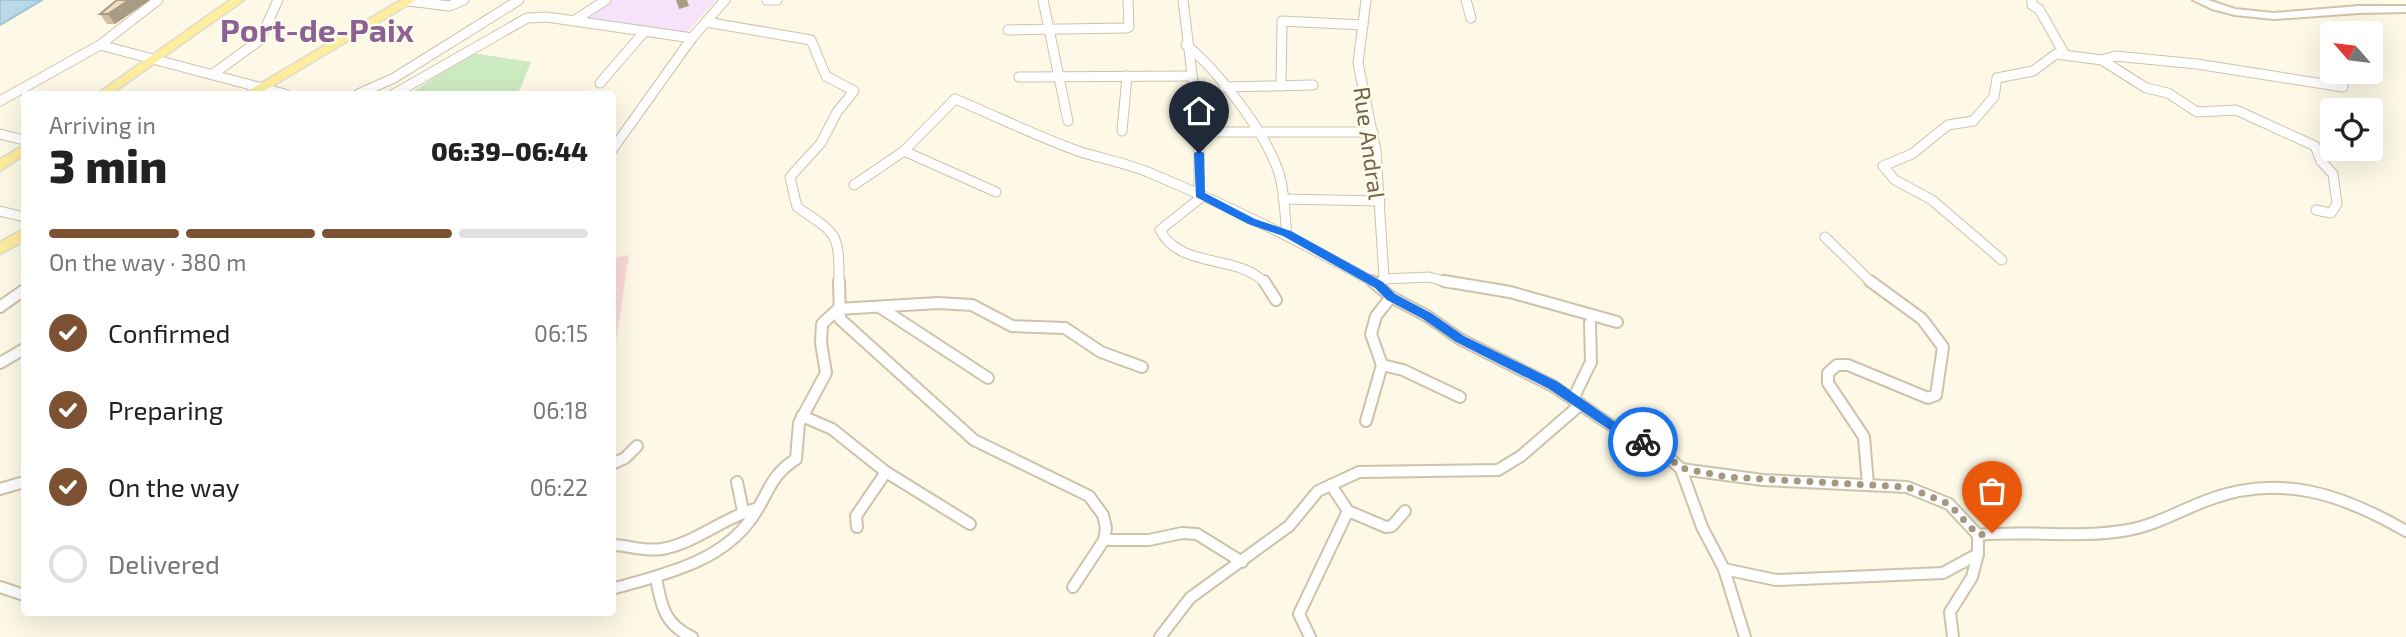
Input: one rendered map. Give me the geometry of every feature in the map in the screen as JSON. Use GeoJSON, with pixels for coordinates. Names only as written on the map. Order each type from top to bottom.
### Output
{"type":"FeatureCollection","features":[{"type":"Feature","properties":{"kind":"main road"},"geometry":{"type":"LineString","coordinates":[[107,91],[238,0]]}},
{"type":"Feature","properties":{"kind":"main road"},"geometry":{"type":"LineString","coordinates":[[256,91],[410,1]]}},
{"type":"Feature","properties":{"kind":"main road"},"geometry":{"type":"LineString","coordinates":[[0,166],[21,151]]}},
{"type":"Feature","properties":{"kind":"main road"},"geometry":{"type":"LineString","coordinates":[[0,249],[21,236]]}},
{"type":"Feature","properties":{"kind":"street"},"geometry":{"type":"LineString","coordinates":[[0,102],[100,45],[158,0]]}},
{"type":"Feature","properties":{"kind":"street"},"geometry":{"type":"LineString","coordinates":[[213,74],[260,40],[278,0]]}},
{"type":"Feature","properties":{"kind":"street"},"geometry":{"type":"LineString","coordinates":[[410,1],[449,6],[464,0]]}},
{"type":"Feature","properties":{"kind":"street"},"geometry":{"type":"LineString","coordinates":[[365,91],[394,78],[519,0]]}},
{"type":"Feature","properties":{"kind":"street"},"geometry":{"type":"LineString","coordinates":[[575,20],[606,0]]}},
{"type":"Feature","properties":{"kind":"street"},"geometry":{"type":"LineString","coordinates":[[616,144],[692,38],[724,0]]}},
{"type":"Feature","properties":{"kind":"street"},"geometry":{"type":"LineString","coordinates":[[767,0],[777,0]]}},
{"type":"Feature","properties":{"kind":"street"},"geometry":{"type":"LineString","coordinates":[[1043,0],[1061,76],[1068,121]]}},
{"type":"Feature","properties":{"kind":"street"},"geometry":{"type":"LineString","coordinates":[[1007,30],[1128,28],[1128,0]]}},
{"type":"Feature","properties":{"kind":"street"},"geometry":{"type":"LineString","coordinates":[[1183,0],[1186,45],[1199,132],[1201,195]]}},
{"type":"Feature","properties":{"kind":"street","name":"Rue Andral"},"geometry":{"type":"LineString","coordinates":[[1366,0],[1367,13],[1358,51],[1362,91],[1373,132],[1380,201],[1382,282]]}},
{"type":"Feature","properties":{"kind":"street"},"geometry":{"type":"LineString","coordinates":[[1466,0],[1471,18]]}},
{"type":"Feature","properties":{"kind":"street"},"geometry":{"type":"LineString","coordinates":[[2032,0],[2032,5],[2039,9],[2064,53]]}},
{"type":"Feature","properties":{"kind":"street"},"geometry":{"type":"LineString","coordinates":[[2198,0],[2220,9],[2272,15],[2312,16],[2354,10],[2406,9]]}},
{"type":"Feature","properties":{"kind":"street"},"geometry":{"type":"LineString","coordinates":[[399,91],[512,25],[527,19],[547,17],[575,20],[692,38]]}},
{"type":"Feature","properties":{"kind":"street"},"geometry":{"type":"LineString","coordinates":[[489,19],[512,25]]}},
{"type":"Feature","properties":{"kind":"street"},"geometry":{"type":"LineString","coordinates":[[1281,86],[1282,21],[1363,25]]}},
{"type":"Feature","properties":{"kind":"street"},"geometry":{"type":"LineString","coordinates":[[706,22],[811,40],[817,48],[821,72],[830,80],[854,91],[853,96],[839,106],[820,144],[796,166],[790,177],[797,206],[833,232],[839,253],[840,318],[851,332],[910,380],[974,440],[1088,496],[1103,515],[1106,528],[1104,540],[1073,587]]}},
{"type":"Feature","properties":{"kind":"street"},"geometry":{"type":"LineString","coordinates":[[600,83],[645,31]]}},
{"type":"Feature","properties":{"kind":"street"},"geometry":{"type":"LineString","coordinates":[[100,45],[213,74],[256,91]]}},
{"type":"Feature","properties":{"kind":"street"},"geometry":{"type":"LineString","coordinates":[[1186,45],[1194,48],[1224,87],[1276,163],[1287,234]]}},
{"type":"Feature","properties":{"kind":"street"},"geometry":{"type":"LineString","coordinates":[[2002,260],[1932,200],[1895,180],[1883,166],[1912,154],[1948,125],[1973,121],[1994,97],[1997,78],[2033,71],[2045,59],[2064,53],[2102,60],[2146,88],[2168,93],[2197,111],[2236,110],[2315,146],[2321,161],[2333,174],[2337,204],[2331,213],[2316,210]]}},
{"type":"Feature","properties":{"kind":"street"},"geometry":{"type":"LineString","coordinates":[[2102,60],[2115,56],[2188,63],[2343,87]]}},
{"type":"Feature","properties":{"kind":"street"},"geometry":{"type":"LineString","coordinates":[[1122,131],[1127,76]]}},
{"type":"Feature","properties":{"kind":"street"},"geometry":{"type":"LineString","coordinates":[[1020,77],[1191,76]]}},
{"type":"Feature","properties":{"kind":"street"},"geometry":{"type":"LineString","coordinates":[[1224,87],[1313,85]]}},
{"type":"Feature","properties":{"kind":"street"},"geometry":{"type":"LineString","coordinates":[[855,185],[904,151],[955,100],[1078,151],[1146,171],[1251,221],[1287,234],[1382,282],[1391,297],[1427,316],[1460,339],[1553,386],[1624,434],[1662,451],[1681,468],[1702,527],[1724,569],[1745,637]]}},
{"type":"Feature","properties":{"kind":"street"},"geometry":{"type":"LineString","coordinates":[[1199,132],[1373,132]]}},
{"type":"Feature","properties":{"kind":"street"},"geometry":{"type":"LineString","coordinates":[[0,134],[21,140]]}},
{"type":"Feature","properties":{"kind":"street"},"geometry":{"type":"LineString","coordinates":[[904,151],[996,192]]}},
{"type":"Feature","properties":{"kind":"street"},"geometry":{"type":"LineString","coordinates":[[1201,195],[1160,230],[1162,235],[1172,246],[1202,259],[1253,272],[1268,285],[1276,300]]}},
{"type":"Feature","properties":{"kind":"street"},"geometry":{"type":"LineString","coordinates":[[1283,199],[1380,201]]}},
{"type":"Feature","properties":{"kind":"street"},"geometry":{"type":"LineString","coordinates":[[0,211],[21,216]]}},
{"type":"Feature","properties":{"kind":"street"},"geometry":{"type":"LineString","coordinates":[[1825,237],[1860,274],[1922,319],[1943,347],[1940,385],[1936,395],[1928,398],[1848,365],[1836,365],[1828,373],[1828,383],[1864,437],[1868,485]]}},
{"type":"Feature","properties":{"kind":"street"},"geometry":{"type":"LineString","coordinates":[[1382,282],[1429,277],[1461,286],[1510,292],[1617,322]]}},
{"type":"Feature","properties":{"kind":"street"},"geometry":{"type":"LineString","coordinates":[[0,307],[21,292]]}},
{"type":"Feature","properties":{"kind":"street"},"geometry":{"type":"LineString","coordinates":[[1366,421],[1382,365],[1371,334],[1376,316],[1391,297]]}},
{"type":"Feature","properties":{"kind":"street"},"geometry":{"type":"LineString","coordinates":[[616,588],[685,567],[722,546],[743,530],[758,508],[764,489],[778,468],[796,458],[802,416],[819,391],[826,373],[821,343],[822,324],[838,309],[938,303],[972,305],[1012,326],[1065,328],[1101,352],[1142,367]]}},
{"type":"Feature","properties":{"kind":"street"},"geometry":{"type":"LineString","coordinates":[[881,308],[902,326],[969,362],[988,378]]}},
{"type":"Feature","properties":{"kind":"street"},"geometry":{"type":"LineString","coordinates":[[1160,637],[1190,598],[1211,580],[1242,562],[1289,527],[1318,491],[1359,472],[1498,470],[1521,456],[1577,401],[1591,362],[1590,323]]}},
{"type":"Feature","properties":{"kind":"street"},"geometry":{"type":"LineString","coordinates":[[0,363],[21,351]]}},
{"type":"Feature","properties":{"kind":"street"},"geometry":{"type":"LineString","coordinates":[[1382,365],[1403,370],[1460,397]]}},
{"type":"Feature","properties":{"kind":"street"},"geometry":{"type":"LineString","coordinates":[[802,416],[832,429],[886,472],[970,524]]}},
{"type":"Feature","properties":{"kind":"street"},"geometry":{"type":"LineString","coordinates":[[616,462],[625,458],[637,446]]}},
{"type":"Feature","properties":{"kind":"street"},"geometry":{"type":"LineString","coordinates":[[1681,468],[1727,477],[1907,487],[1925,492],[1949,504],[1978,535],[1978,554],[1972,577],[1950,612],[1953,637]]}},
{"type":"Feature","properties":{"kind":"street"},"geometry":{"type":"LineString","coordinates":[[857,527],[856,516],[886,472]]}},
{"type":"Feature","properties":{"kind":"street"},"geometry":{"type":"LineString","coordinates":[[737,482],[743,511]]}},
{"type":"Feature","properties":{"kind":"street"},"geometry":{"type":"LineString","coordinates":[[0,489],[21,483]]}},
{"type":"Feature","properties":{"kind":"street"},"geometry":{"type":"LineString","coordinates":[[1978,535],[2096,535],[2130,530],[2175,516],[2207,500],[2264,484],[2301,486],[2368,507],[2406,531]]}},
{"type":"Feature","properties":{"kind":"street"},"geometry":{"type":"LineString","coordinates":[[1331,485],[1348,511],[1386,527],[1392,526],[1405,511]]}},
{"type":"Feature","properties":{"kind":"street"},"geometry":{"type":"LineString","coordinates":[[616,545],[629,544],[660,550],[743,511],[758,508]]}},
{"type":"Feature","properties":{"kind":"street"},"geometry":{"type":"LineString","coordinates":[[1310,637],[1299,614],[1348,511]]}},
{"type":"Feature","properties":{"kind":"street"},"geometry":{"type":"LineString","coordinates":[[1104,540],[1149,540],[1182,533],[1197,534],[1242,562]]}},
{"type":"Feature","properties":{"kind":"street"},"geometry":{"type":"LineString","coordinates":[[1724,569],[1776,580],[1863,574],[1943,573],[1978,554]]}},
{"type":"Feature","properties":{"kind":"street"},"geometry":{"type":"LineString","coordinates":[[656,578],[662,615],[668,624],[691,637]]}},
{"type":"Feature","properties":{"kind":"street"},"geometry":{"type":"LineString","coordinates":[[0,587],[21,594]]}},
{"type":"Feature","properties":{"kind":"shaded area"},"geometry":{"type":"Polygon","coordinates":[[[611,0],[716,0],[685,34],[584,18],[611,0]]]}},
{"type":"Feature","properties":{"kind":"shaded area"},"geometry":{"type":"Polygon","coordinates":[[[629,255],[616,342],[616,257],[629,255]]]}},
{"type":"Feature","properties":{"kind":"green space"},"geometry":{"type":"Polygon","coordinates":[[[473,53],[531,62],[518,91],[414,91],[473,53]]]}},
{"type":"Feature","properties":{"kind":"water"},"geometry":{"type":"Polygon","coordinates":[[[0,0],[42,0],[0,25],[0,0]]]}},
{"type":"Feature","properties":{"kind":"building"},"geometry":{"type":"Polygon","coordinates":[[[117,0],[129,0],[108,14],[100,14],[117,0]]]}},
{"type":"Feature","properties":{"kind":"way so far"},"geometry":{"type":"LineString","coordinates":[[1643,442],[1662,451],[1681,468],[1727,477],[1907,487],[1925,492],[1949,504],[1978,535],[1992,533]]}},
{"type":"Feature","properties":{"kind":"district","name":"Port-de-Paix"},"geometry":{"type":"Point","coordinates":[317,29]}},
{"type":"Feature","properties":{"kind":"route"},"geometry":{"type":"LineString","coordinates":[[1199,153],[1199,194],[1251,221],[1287,234],[1379,285],[1391,297],[1427,316],[1460,339],[1553,386],[1624,434],[1643,442]]}}]}
